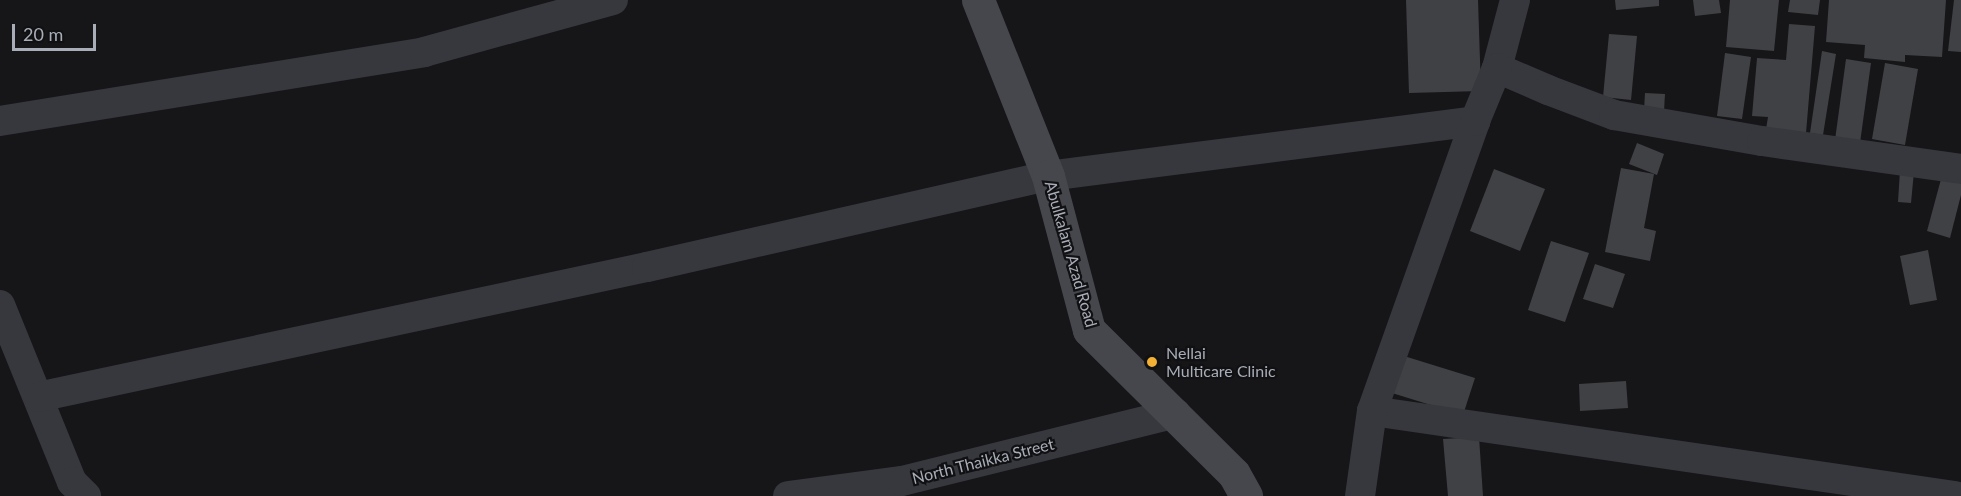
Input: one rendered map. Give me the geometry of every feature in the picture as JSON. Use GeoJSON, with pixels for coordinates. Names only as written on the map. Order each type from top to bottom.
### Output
{"type":"FeatureCollection","features":[{"type":"Feature","properties":{"kind":"main road","name":"Abulkalam Azad Road"},"geometry":{"type":"LineString","coordinates":[[978,0],[1048,176],[1089,330],[1176,413],[1234,474],[1245,496]]}},
{"type":"Feature","properties":{"kind":"street"},"geometry":{"type":"LineString","coordinates":[[0,121],[424,52],[613,0]]}},
{"type":"Feature","properties":{"kind":"street"},"geometry":{"type":"LineString","coordinates":[[1360,496],[1372,411],[1474,121],[1497,68],[1515,0]]}},
{"type":"Feature","properties":{"kind":"street"},"geometry":{"type":"LineString","coordinates":[[1497,68],[1614,115],[1762,141],[1961,169]]}},
{"type":"Feature","properties":{"kind":"street"},"geometry":{"type":"LineString","coordinates":[[38,397],[647,267],[1048,176],[1474,121]]}},
{"type":"Feature","properties":{"kind":"street"},"geometry":{"type":"LineString","coordinates":[[0,304],[72,482],[86,496]]}},
{"type":"Feature","properties":{"kind":"street"},"geometry":{"type":"LineString","coordinates":[[1372,411],[1955,496]]}},
{"type":"Feature","properties":{"kind":"street","name":"North Thaikka Street"},"geometry":{"type":"LineString","coordinates":[[788,496],[902,481],[1176,413]]}},
{"type":"Feature","properties":{"kind":"building"},"geometry":{"type":"Polygon","coordinates":[[[1406,0],[1478,0],[1481,91],[1409,93],[1406,0]]]}},
{"type":"Feature","properties":{"kind":"building"},"geometry":{"type":"Polygon","coordinates":[[[1615,0],[1659,0],[1659,6],[1616,10],[1615,0]]]}},
{"type":"Feature","properties":{"kind":"building"},"geometry":{"type":"Polygon","coordinates":[[[1693,0],[1719,0],[1721,13],[1695,16],[1693,0]]]}},
{"type":"Feature","properties":{"kind":"building"},"geometry":{"type":"Polygon","coordinates":[[[1730,0],[1779,0],[1774,51],[1726,47],[1730,0]]]}},
{"type":"Feature","properties":{"kind":"building"},"geometry":{"type":"Polygon","coordinates":[[[1790,0],[1820,0],[1818,15],[1788,12],[1790,0]]]}},
{"type":"Feature","properties":{"kind":"building"},"geometry":{"type":"Polygon","coordinates":[[[1829,0],[1946,0],[1942,57],[1905,55],[1905,62],[1864,58],[1865,45],[1826,42],[1829,0]]]}},
{"type":"Feature","properties":{"kind":"building"},"geometry":{"type":"Polygon","coordinates":[[[1954,0],[1961,0],[1961,52],[1948,51],[1954,0]]]}},
{"type":"Feature","properties":{"kind":"building"},"geometry":{"type":"Polygon","coordinates":[[[1789,24],[1815,26],[1806,133],[1766,129],[1768,117],[1752,116],[1757,58],[1786,60],[1789,24]]]}},
{"type":"Feature","properties":{"kind":"building"},"geometry":{"type":"Polygon","coordinates":[[[1609,34],[1637,36],[1631,100],[1603,97],[1609,34]]]}},
{"type":"Feature","properties":{"kind":"building"},"geometry":{"type":"Polygon","coordinates":[[[1822,51],[1836,54],[1823,135],[1810,133],[1822,51]]]}},
{"type":"Feature","properties":{"kind":"building"},"geometry":{"type":"Polygon","coordinates":[[[1725,53],[1751,57],[1742,119],[1717,116],[1725,53]]]}},
{"type":"Feature","properties":{"kind":"building"},"geometry":{"type":"Polygon","coordinates":[[[1846,59],[1871,63],[1860,143],[1835,140],[1846,59]]]}},
{"type":"Feature","properties":{"kind":"building"},"geometry":{"type":"Polygon","coordinates":[[[1885,63],[1918,69],[1905,145],[1872,139],[1885,63]]]}},
{"type":"Feature","properties":{"kind":"building"},"geometry":{"type":"Polygon","coordinates":[[[1645,93],[1665,94],[1664,111],[1644,110],[1645,93]]]}},
{"type":"Feature","properties":{"kind":"building"},"geometry":{"type":"Polygon","coordinates":[[[1637,143],[1664,154],[1657,175],[1629,164],[1637,143]]]}},
{"type":"Feature","properties":{"kind":"building"},"geometry":{"type":"Polygon","coordinates":[[[1621,168],[1654,174],[1644,228],[1656,231],[1650,261],[1605,252],[1621,168]]]}},
{"type":"Feature","properties":{"kind":"building"},"geometry":{"type":"Polygon","coordinates":[[[1944,168],[1961,173],[1961,195],[1950,238],[1927,231],[1944,168]]]}},
{"type":"Feature","properties":{"kind":"building"},"geometry":{"type":"Polygon","coordinates":[[[1494,169],[1545,189],[1520,251],[1470,231],[1494,169]]]}},
{"type":"Feature","properties":{"kind":"building"},"geometry":{"type":"Polygon","coordinates":[[[1900,170],[1914,171],[1911,203],[1898,202],[1900,170]]]}},
{"type":"Feature","properties":{"kind":"building"},"geometry":{"type":"Polygon","coordinates":[[[1551,241],[1589,253],[1565,322],[1528,310],[1551,241]]]}},
{"type":"Feature","properties":{"kind":"building"},"geometry":{"type":"Polygon","coordinates":[[[1928,250],[1937,300],[1910,305],[1900,256],[1928,250]]]}},
{"type":"Feature","properties":{"kind":"building"},"geometry":{"type":"Polygon","coordinates":[[[1595,264],[1625,274],[1613,308],[1583,299],[1595,264]]]}},
{"type":"Feature","properties":{"kind":"building"},"geometry":{"type":"Polygon","coordinates":[[[1404,356],[1475,378],[1463,415],[1392,393],[1404,356]]]}},
{"type":"Feature","properties":{"kind":"building"},"geometry":{"type":"Polygon","coordinates":[[[1626,381],[1628,408],[1580,411],[1579,384],[1626,381]]]}},
{"type":"Feature","properties":{"kind":"building"},"geometry":{"type":"Polygon","coordinates":[[[1479,437],[1483,496],[1448,496],[1443,439],[1479,437]]]}},
{"type":"Feature","properties":{"kind":"place","name":"Nellai Multicare Clinic"},"geometry":{"type":"Point","coordinates":[1152,362]}}]}
